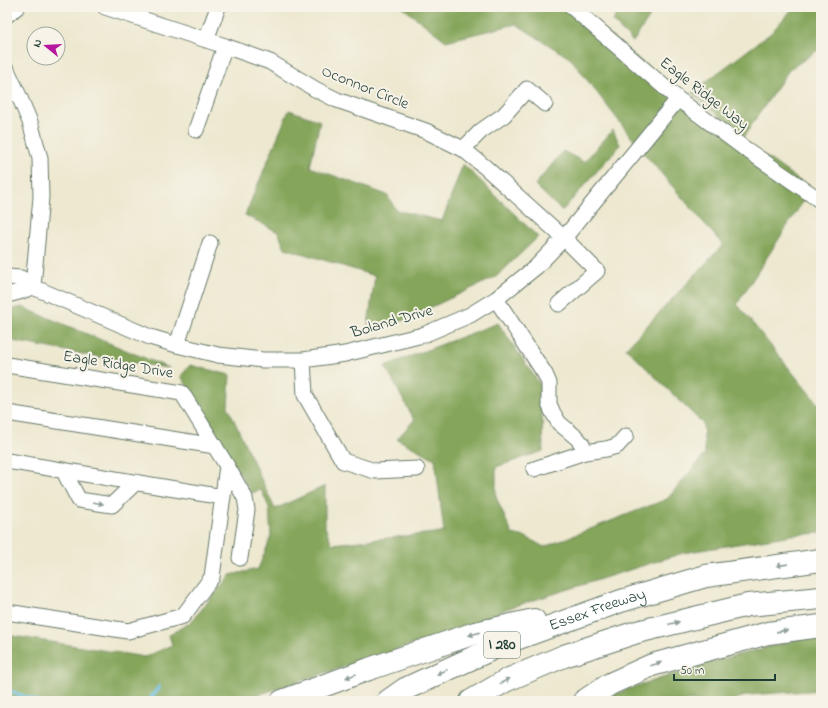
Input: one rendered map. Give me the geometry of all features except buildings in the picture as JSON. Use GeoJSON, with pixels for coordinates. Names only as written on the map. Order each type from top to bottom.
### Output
{"type":"FeatureCollection","features":[{"type":"Feature","properties":{"kind":"highway","name":"Essex Freeway"},"geometry":{"type":"LineString","coordinates":[[388,701],[405,689],[505,643],[621,601],[706,576],[821,560]]}},
{"type":"Feature","properties":{"kind":"highway","name":"Essex Freeway"},"geometry":{"type":"LineString","coordinates":[[471,701],[507,680],[564,656],[636,632],[748,605],[821,598]]}},
{"type":"Feature","properties":{"kind":"highway"},"geometry":{"type":"LineString","coordinates":[[282,701],[369,669],[475,633],[621,601]]}},
{"type":"Feature","properties":{"kind":"highway"},"geometry":{"type":"LineString","coordinates":[[584,701],[610,684],[652,665],[768,633],[821,626]]}},
{"type":"Feature","properties":{"kind":"street"},"geometry":{"type":"LineString","coordinates":[[7,15],[17,7]]}},
{"type":"Feature","properties":{"kind":"street","name":"Oconnor Circle"},"geometry":{"type":"LineString","coordinates":[[105,7],[270,62],[315,89],[337,100],[426,130],[463,149],[564,238],[597,271],[559,304]]}},
{"type":"Feature","properties":{"kind":"street"},"geometry":{"type":"LineString","coordinates":[[206,40],[218,7]]}},
{"type":"Feature","properties":{"kind":"street","name":"Eagle Ridge Way"},"geometry":{"type":"LineString","coordinates":[[572,7],[678,99],[744,148],[821,201]]}},
{"type":"Feature","properties":{"kind":"street"},"geometry":{"type":"LineString","coordinates":[[196,130],[224,46]]}},
{"type":"Feature","properties":{"kind":"street"},"geometry":{"type":"LineString","coordinates":[[7,70],[30,122],[40,158],[41,197],[34,287],[7,294]]}},
{"type":"Feature","properties":{"kind":"street"},"geometry":{"type":"LineString","coordinates":[[463,149],[481,130],[504,115],[527,89],[545,104]]}},
{"type":"Feature","properties":{"kind":"street","name":"Boland Drive"},"geometry":{"type":"LineString","coordinates":[[7,277],[21,278],[34,287],[150,337],[177,345],[218,354],[263,360],[303,360],[345,354],[423,335],[470,315],[496,299],[536,267],[564,238],[678,99]]}},
{"type":"Feature","properties":{"kind":"street"},"geometry":{"type":"LineString","coordinates":[[177,345],[210,243]]}},
{"type":"Feature","properties":{"kind":"street"},"geometry":{"type":"LineString","coordinates":[[496,299],[545,374],[549,383],[549,404],[552,413],[559,423],[582,444],[585,452]]}},
{"type":"Feature","properties":{"kind":"street"},"geometry":{"type":"LineString","coordinates":[[303,360],[305,395],[343,461],[375,471],[416,469]]}},
{"type":"Feature","properties":{"kind":"street","name":"Eagle Ridge Drive"},"geometry":{"type":"LineString","coordinates":[[7,365],[182,393],[245,498],[247,510],[240,558]]}},
{"type":"Feature","properties":{"kind":"street"},"geometry":{"type":"LineString","coordinates":[[7,413],[215,446]]}},
{"type":"Feature","properties":{"kind":"street"},"geometry":{"type":"LineString","coordinates":[[534,469],[585,452],[617,446],[626,436]]}},
{"type":"Feature","properties":{"kind":"street"},"geometry":{"type":"LineString","coordinates":[[7,461],[224,497]]}},
{"type":"Feature","properties":{"kind":"street"},"geometry":{"type":"LineString","coordinates":[[7,612],[128,631],[183,616],[212,577],[227,466]]}},
{"type":"Feature","properties":{"kind":"street"},"geometry":{"type":"LineString","coordinates":[[63,470],[79,500],[112,505],[136,482]]}},
{"type":"Feature","properties":{"kind":"green space"},"geometry":{"type":"Polygon","coordinates":[[[402,7],[577,7],[683,97],[811,189],[737,304],[818,404],[821,401],[821,533],[792,535],[683,553],[506,609],[464,631],[460,629],[239,701],[7,701],[7,635],[145,657],[172,645],[169,635],[191,622],[230,575],[258,569],[271,537],[269,507],[261,490],[251,493],[181,376],[190,365],[230,375],[228,407],[275,509],[325,486],[325,527],[332,544],[444,532],[435,459],[397,439],[414,420],[385,366],[498,323],[541,386],[543,451],[496,467],[496,497],[512,534],[526,537],[544,547],[667,499],[705,454],[703,424],[626,348],[723,245],[642,151],[571,59],[516,24],[446,41],[402,7]]]}},
{"type":"Feature","properties":{"kind":"green space"},"geometry":{"type":"Polygon","coordinates":[[[619,7],[656,7],[633,42],[613,22],[619,7]]]}},
{"type":"Feature","properties":{"kind":"green space"},"geometry":{"type":"Polygon","coordinates":[[[794,7],[821,7],[821,48],[789,70],[744,136],[691,93],[771,33],[794,7]]]}},
{"type":"Feature","properties":{"kind":"green space"},"geometry":{"type":"Polygon","coordinates":[[[289,110],[320,121],[310,167],[387,195],[396,210],[442,221],[463,164],[538,237],[496,277],[395,324],[368,325],[375,276],[285,248],[278,232],[245,215],[289,110]]]}},
{"type":"Feature","properties":{"kind":"green space"},"geometry":{"type":"Polygon","coordinates":[[[613,130],[620,145],[562,211],[535,185],[563,151],[584,162],[613,130]]]}},
{"type":"Feature","properties":{"kind":"green space"},"geometry":{"type":"Polygon","coordinates":[[[22,307],[169,368],[121,361],[7,340],[7,311],[22,307]]]}},
{"type":"Feature","properties":{"kind":"green space"},"geometry":{"type":"Polygon","coordinates":[[[821,633],[821,690],[748,695],[729,701],[600,701],[628,689],[715,661],[821,633]]]}},
{"type":"Feature","properties":{"kind":"waterway"},"geometry":{"type":"LineString","coordinates":[[149,701],[159,687]]}},
{"type":"Feature","properties":{"kind":"waterway"},"geometry":{"type":"LineString","coordinates":[[7,690],[36,701]]}}]}
